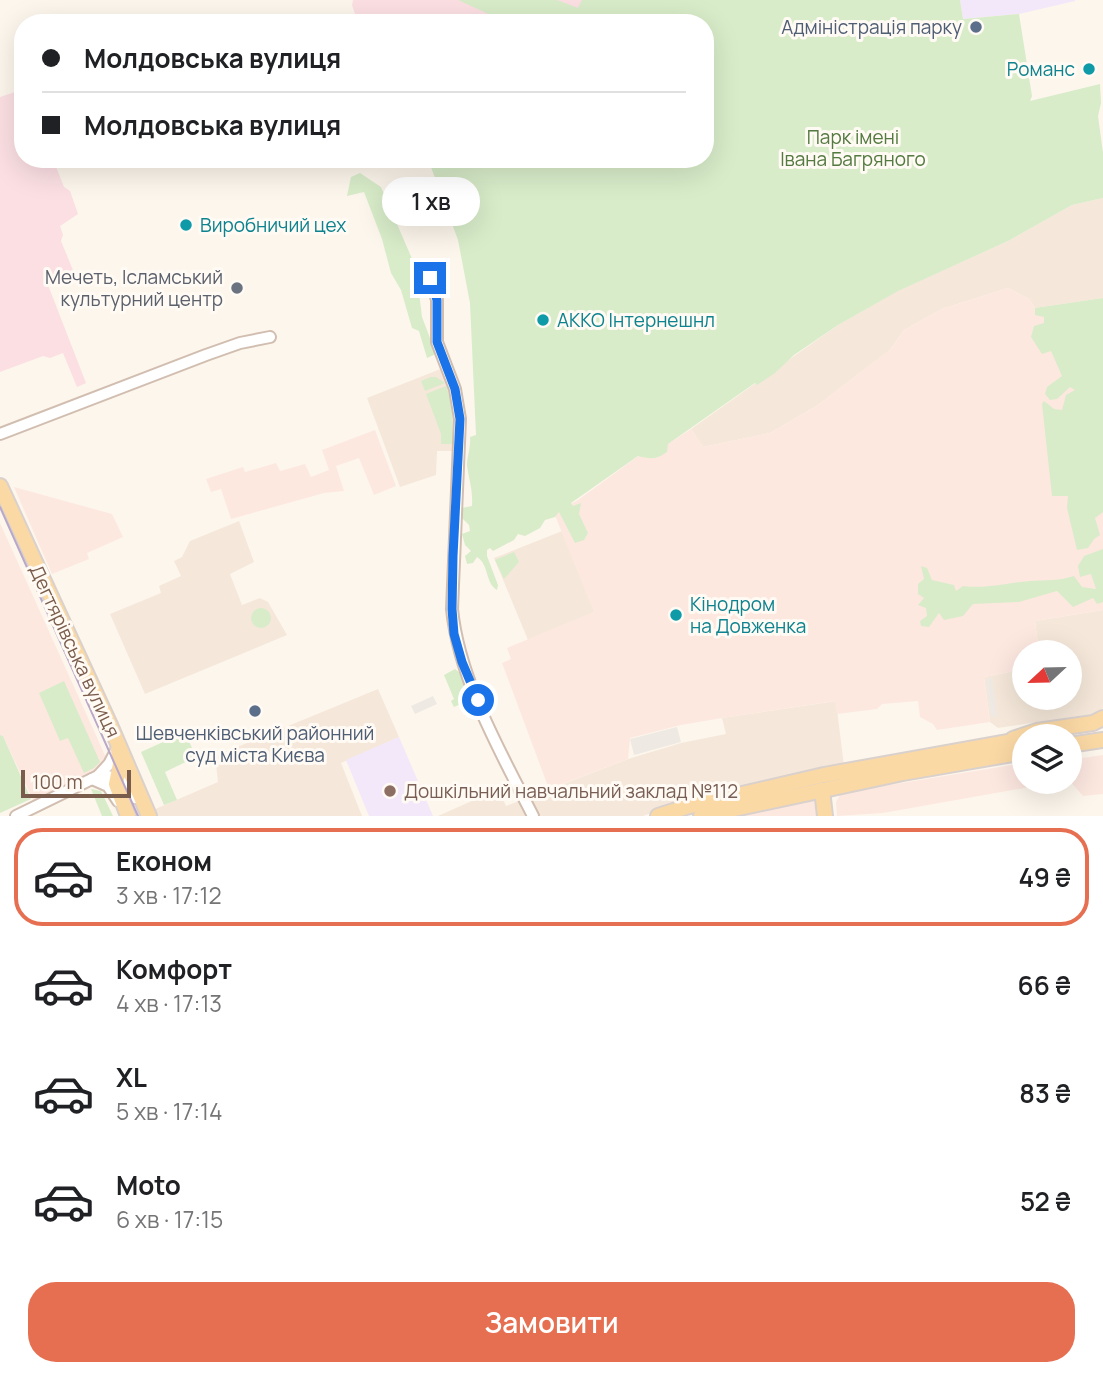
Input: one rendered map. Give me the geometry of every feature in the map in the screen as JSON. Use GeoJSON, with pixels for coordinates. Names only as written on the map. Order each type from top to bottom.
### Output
{"type":"FeatureCollection","features":[{"type":"Feature","properties":{"kind":"main road","name":"Дегтярівська вулиця"},"geometry":{"type":"LineString","coordinates":[[0,486],[149,816]]}},
{"type":"Feature","properties":{"kind":"main road"},"geometry":{"type":"LineString","coordinates":[[1002,742],[1037,731],[1093,723],[1103,718]]}},
{"type":"Feature","properties":{"kind":"main road"},"geometry":{"type":"LineString","coordinates":[[1082,735],[1103,729]]}},
{"type":"Feature","properties":{"kind":"main road"},"geometry":{"type":"LineString","coordinates":[[1082,740],[1103,740]]}},
{"type":"Feature","properties":{"kind":"main road"},"geometry":{"type":"LineString","coordinates":[[658,816],[824,775],[1012,741]]}},
{"type":"Feature","properties":{"kind":"main road"},"geometry":{"type":"LineString","coordinates":[[117,743],[120,764],[116,778],[117,791],[127,815]]}},
{"type":"Feature","properties":{"kind":"main road"},"geometry":{"type":"LineString","coordinates":[[701,816],[1012,754]]}},
{"type":"Feature","properties":{"kind":"main road"},"geometry":{"type":"LineString","coordinates":[[822,790],[825,816]]}},
{"type":"Feature","properties":{"kind":"street"},"geometry":{"type":"LineString","coordinates":[[430,278],[437,300],[437,342],[455,389],[460,419],[453,556],[454,634],[478,700],[534,816]]}},
{"type":"Feature","properties":{"kind":"street"},"geometry":{"type":"LineString","coordinates":[[0,435],[206,355],[240,343],[270,337]]}},
{"type":"Feature","properties":{"kind":"street"},"geometry":{"type":"LineString","coordinates":[[16,816],[95,778],[109,764],[117,743]]}},
{"type":"Feature","properties":{"kind":"street"},"geometry":{"type":"LineString","coordinates":[[95,778],[116,778],[127,784],[144,816]]}},
{"type":"Feature","properties":{"kind":"street"},"geometry":{"type":"LineString","coordinates":[[95,778],[108,786],[127,815]]}},
{"type":"Feature","properties":{"kind":"shaded area"},"geometry":{"type":"Polygon","coordinates":[[[353,0],[720,0],[612,14],[355,14],[353,0]]]}},
{"type":"Feature","properties":{"kind":"shaded area"},"geometry":{"type":"Polygon","coordinates":[[[960,0],[1075,1],[1019,14],[963,19],[960,0]]]}},
{"type":"Feature","properties":{"kind":"shaded area"},"geometry":{"type":"Polygon","coordinates":[[[14,92],[14,168],[57,168],[64,187],[70,191],[78,214],[60,226],[63,235],[61,241],[75,275],[48,285],[86,383],[77,387],[63,353],[50,358],[43,356],[0,372],[0,97],[14,92]]]}},
{"type":"Feature","properties":{"kind":"shaded area"},"geometry":{"type":"Polygon","coordinates":[[[1103,198],[1103,298],[1035,308],[1029,299],[1008,288],[942,309],[904,330],[890,350],[818,405],[770,433],[703,447],[691,429],[838,325],[897,291],[1008,241],[1072,205],[1103,198]]]}},
{"type":"Feature","properties":{"kind":"shaded area"},"geometry":{"type":"Polygon","coordinates":[[[1008,288],[1029,299],[1035,308],[1103,298],[1103,610],[1035,621],[1037,640],[1012,640],[1012,671],[984,677],[990,722],[937,730],[933,724],[920,717],[918,701],[882,704],[877,709],[837,714],[835,701],[722,718],[630,738],[628,759],[549,789],[502,663],[511,659],[507,648],[594,612],[554,513],[578,500],[652,446],[657,451],[691,429],[703,447],[770,433],[818,405],[891,349],[904,330],[942,309],[1008,288]]]}},
{"type":"Feature","properties":{"kind":"shaded area"},"geometry":{"type":"Polygon","coordinates":[[[443,368],[455,404],[455,451],[437,451],[436,475],[400,487],[367,398],[443,368]]]}},
{"type":"Feature","properties":{"kind":"shaded area"},"geometry":{"type":"Polygon","coordinates":[[[375,430],[396,486],[374,495],[359,458],[336,466],[344,491],[324,493],[231,519],[221,489],[211,492],[206,479],[243,467],[245,472],[276,463],[280,471],[305,464],[311,477],[329,470],[322,450],[375,430]]]}},
{"type":"Feature","properties":{"kind":"shaded area"},"geometry":{"type":"Polygon","coordinates":[[[14,487],[112,514],[123,537],[87,553],[89,559],[52,574],[14,487]]]}},
{"type":"Feature","properties":{"kind":"shaded area"},"geometry":{"type":"Polygon","coordinates":[[[239,521],[254,562],[230,574],[242,605],[260,598],[268,602],[287,635],[145,694],[110,614],[161,593],[159,586],[181,576],[174,561],[182,557],[190,541],[239,521]]]}},
{"type":"Feature","properties":{"kind":"shaded area"},"geometry":{"type":"Polygon","coordinates":[[[0,523],[108,762],[102,769],[34,802],[3,736],[0,735],[0,523]]]}},
{"type":"Feature","properties":{"kind":"shaded area"},"geometry":{"type":"Polygon","coordinates":[[[562,531],[595,612],[528,640],[494,558],[562,531]]]}},
{"type":"Feature","properties":{"kind":"shaded area"},"geometry":{"type":"Polygon","coordinates":[[[1103,610],[1103,708],[1099,713],[998,728],[990,722],[984,677],[1012,671],[1012,710],[1082,710],[1082,640],[1037,640],[1035,621],[1103,610]]]}},
{"type":"Feature","properties":{"kind":"shaded area"},"geometry":{"type":"Polygon","coordinates":[[[992,678],[997,716],[991,717],[986,679],[992,678]]]}},
{"type":"Feature","properties":{"kind":"shaded area"},"geometry":{"type":"Polygon","coordinates":[[[378,689],[399,737],[341,763],[362,816],[156,816],[153,810],[218,782],[215,756],[378,689]]]}},
{"type":"Feature","properties":{"kind":"shaded area"},"geometry":{"type":"Polygon","coordinates":[[[433,696],[437,704],[415,714],[411,706],[433,696]]]}},
{"type":"Feature","properties":{"kind":"shaded area"},"geometry":{"type":"Polygon","coordinates":[[[836,701],[844,766],[664,808],[643,816],[438,816],[492,792],[494,798],[501,795],[506,806],[628,759],[681,743],[726,734],[722,718],[836,701]]]}},
{"type":"Feature","properties":{"kind":"shaded area"},"geometry":{"type":"Polygon","coordinates":[[[296,727],[299,734],[272,745],[269,738],[296,727]]]}},
{"type":"Feature","properties":{"kind":"shaded area"},"geometry":{"type":"Polygon","coordinates":[[[677,727],[681,742],[634,755],[630,739],[677,727]]]}},
{"type":"Feature","properties":{"kind":"shaded area","name":"Дошкільний навчальний заклад №112"},"geometry":{"type":"Polygon","coordinates":[[[399,737],[433,816],[369,816],[346,760],[399,737]]]}},
{"type":"Feature","properties":{"kind":"shaded area"},"geometry":{"type":"Polygon","coordinates":[[[1103,755],[1103,794],[1081,794],[1082,758],[1103,755]]]}},
{"type":"Feature","properties":{"kind":"shaded area"},"geometry":{"type":"Polygon","coordinates":[[[1012,765],[1012,790],[883,813],[837,816],[836,802],[840,795],[1012,765]]]}},
{"type":"Feature","properties":{"kind":"shaded area"},"geometry":{"type":"Polygon","coordinates":[[[813,799],[818,803],[821,816],[715,816],[813,799]]]}},
{"type":"Feature","properties":{"kind":"green space","name":"Парк імені Івана Багряного"},"geometry":{"type":"Polygon","coordinates":[[[458,0],[557,0],[578,8],[582,0],[960,0],[963,19],[1019,14],[1032,96],[1030,101],[1100,84],[1101,103],[1098,116],[1103,153],[1103,198],[1072,205],[1008,241],[898,291],[838,325],[794,355],[775,373],[757,385],[755,383],[668,444],[667,452],[663,455],[653,458],[638,456],[571,503],[573,506],[581,503],[579,514],[588,533],[584,540],[575,543],[559,512],[555,517],[545,520],[540,528],[525,536],[518,534],[514,540],[493,551],[490,548],[487,550],[487,556],[498,585],[497,590],[490,583],[481,560],[477,557],[473,563],[467,564],[465,556],[471,551],[465,545],[462,534],[470,531],[469,525],[462,518],[462,508],[472,506],[467,462],[470,437],[476,435],[470,303],[458,240],[431,168],[714,168],[714,14],[489,14],[458,0]]]}},
{"type":"Feature","properties":{"kind":"green space"},"geometry":{"type":"Polygon","coordinates":[[[360,173],[381,187],[416,268],[422,317],[436,354],[427,358],[419,331],[412,328],[401,290],[391,273],[382,239],[364,192],[347,196],[351,177],[360,173]]]}},
{"type":"Feature","properties":{"kind":"green space"},"geometry":{"type":"Polygon","coordinates":[[[1103,298],[1103,512],[1095,518],[1100,535],[1088,548],[1077,550],[1067,508],[1068,496],[1052,496],[1042,404],[1044,401],[1054,409],[1062,410],[1066,395],[1075,390],[1070,387],[1057,399],[1050,400],[1045,394],[1047,387],[1062,376],[1051,351],[1042,354],[1031,337],[1034,326],[1044,323],[1044,317],[1035,315],[1035,308],[1103,298]]]}},
{"type":"Feature","properties":{"kind":"green space"},"geometry":{"type":"Polygon","coordinates":[[[431,377],[445,383],[425,391],[421,381],[431,377]]]}},
{"type":"Feature","properties":{"kind":"green space"},"geometry":{"type":"Polygon","coordinates":[[[446,386],[452,404],[453,444],[441,444],[441,434],[426,394],[446,386]]]}},
{"type":"Feature","properties":{"kind":"green space"},"geometry":{"type":"Polygon","coordinates":[[[1103,549],[1103,602],[1097,604],[1093,598],[1073,607],[1057,591],[1019,602],[973,604],[963,616],[944,620],[939,613],[929,627],[921,626],[920,621],[927,616],[926,608],[918,605],[924,598],[918,594],[918,584],[924,579],[921,566],[927,568],[932,580],[954,585],[956,591],[963,586],[1058,580],[1074,576],[1082,587],[1096,589],[1091,574],[1080,577],[1078,566],[1084,556],[1103,549]]]}},
{"type":"Feature","properties":{"kind":"green space"},"geometry":{"type":"Polygon","coordinates":[[[514,552],[519,562],[504,579],[495,560],[514,552]]]}},
{"type":"Feature","properties":{"kind":"green space"},"geometry":{"type":"Polygon","coordinates":[[[261,608],[268,611],[271,618],[268,625],[261,628],[254,625],[251,618],[254,611],[261,608]]]}},
{"type":"Feature","properties":{"kind":"green space"},"geometry":{"type":"Polygon","coordinates":[[[455,669],[460,673],[470,700],[454,707],[451,701],[454,699],[444,675],[455,669]]]}},
{"type":"Feature","properties":{"kind":"green space"},"geometry":{"type":"Polygon","coordinates":[[[64,681],[100,762],[84,773],[68,738],[60,741],[39,693],[64,681]]]}},
{"type":"Feature","properties":{"kind":"green space"},"geometry":{"type":"Polygon","coordinates":[[[185,732],[196,757],[165,772],[177,800],[164,805],[141,752],[185,732]]]}},
{"type":"Feature","properties":{"kind":"green space"},"geometry":{"type":"Polygon","coordinates":[[[0,735],[3,736],[31,799],[0,813],[0,735]]]}},
{"type":"Feature","properties":{"kind":"green space"},"geometry":{"type":"Polygon","coordinates":[[[91,789],[101,791],[113,816],[102,816],[91,789]]]}},
{"type":"Feature","properties":{"kind":"tram line"},"geometry":{"type":"LineString","coordinates":[[0,507],[138,816]]}},
{"type":"Feature","properties":{"kind":"place","name":"Адміністрація парку"},"geometry":{"type":"Point","coordinates":[976,27]}},
{"type":"Feature","properties":{"kind":"place","name":"Романс"},"geometry":{"type":"Point","coordinates":[1089,69]}},
{"type":"Feature","properties":{"kind":"place","name":"Виробничий цех"},"geometry":{"type":"Point","coordinates":[186,225]}},
{"type":"Feature","properties":{"kind":"place","name":"Мечеть, Ісламський культурний центр"},"geometry":{"type":"Point","coordinates":[237,288]}},
{"type":"Feature","properties":{"kind":"place","name":"АККО Інтернешнл"},"geometry":{"type":"Point","coordinates":[543,320]}},
{"type":"Feature","properties":{"kind":"place","name":"Кінодром на Довженка"},"geometry":{"type":"Point","coordinates":[676,615]}},
{"type":"Feature","properties":{"kind":"place","name":"Шевченківський районний суд міста Києва"},"geometry":{"type":"Point","coordinates":[255,711]}},
{"type":"Feature","properties":{"kind":"place","name":"Дошкільний навчальний заклад №112"},"geometry":{"type":"Point","coordinates":[390,791]}},
{"type":"Feature","properties":{"kind":"route"},"geometry":{"type":"LineString","coordinates":[[430,278],[437,300],[437,342],[459,404],[453,556],[454,634],[478,700]]}}]}
